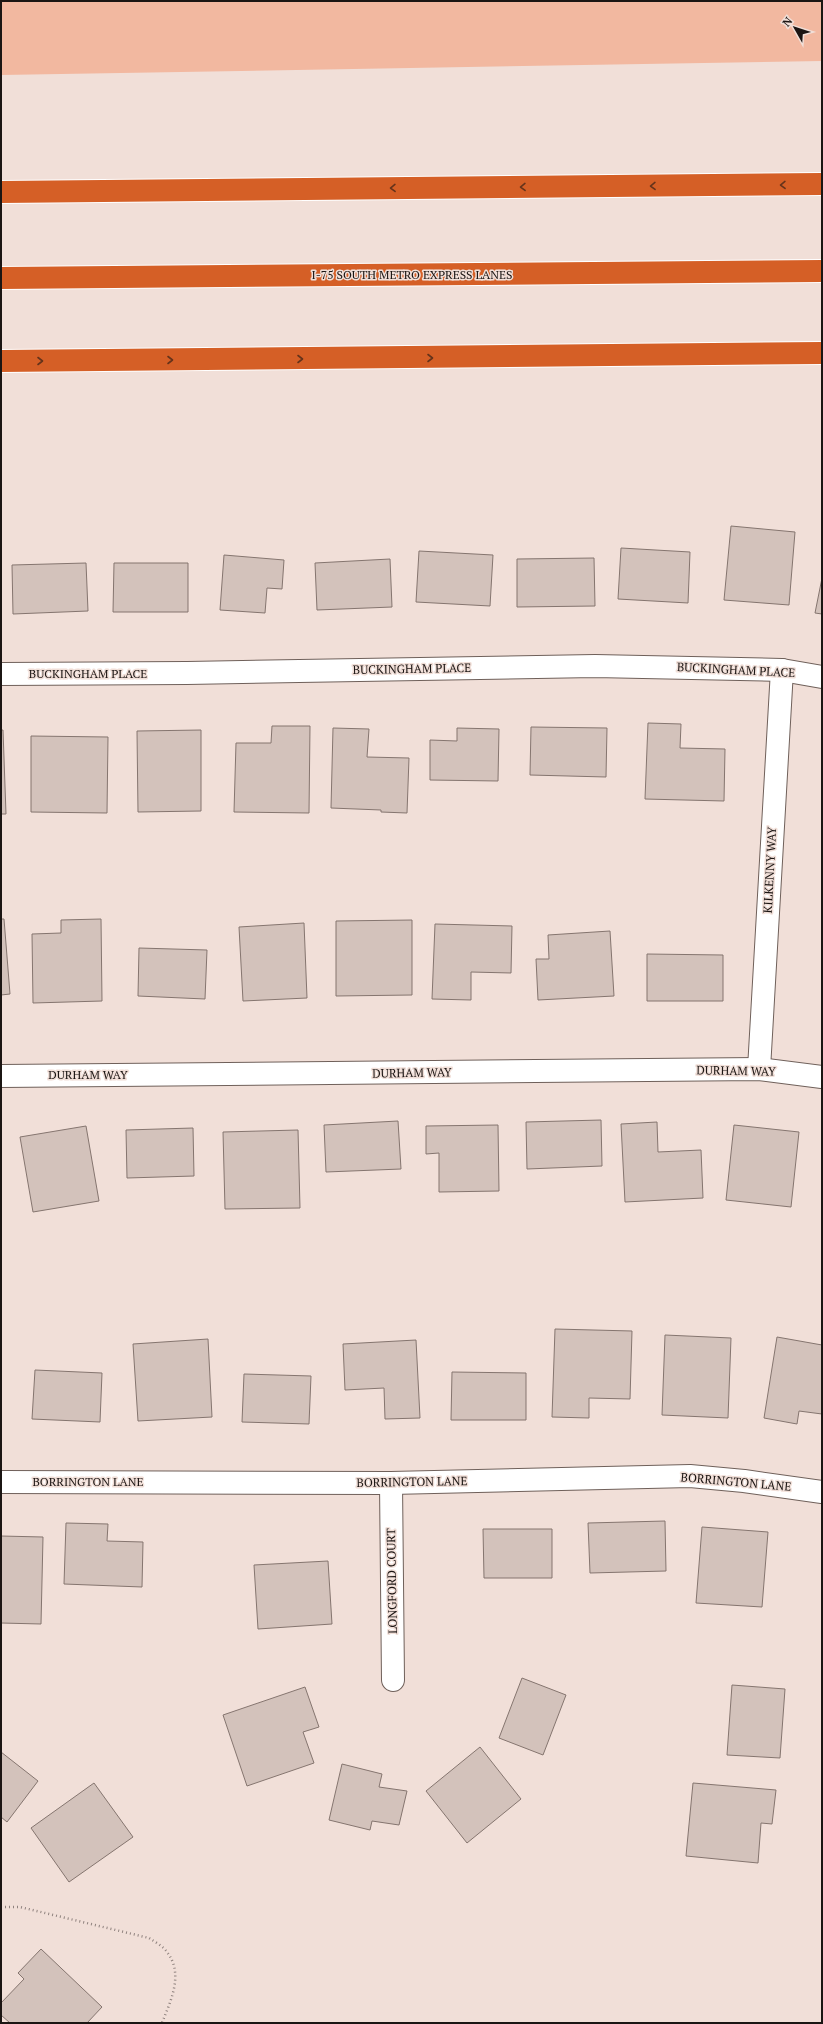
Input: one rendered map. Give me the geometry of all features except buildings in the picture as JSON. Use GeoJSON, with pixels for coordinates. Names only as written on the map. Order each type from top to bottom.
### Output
{"type":"FeatureCollection","features":[{"type":"Feature","properties":{"kind":"highway"},"geometry":{"type":"LineString","coordinates":[[1,192],[822,184]]}},
{"type":"Feature","properties":{"kind":"highway","name":"I-75 SOUTH METRO EXPRESS LANES"},"geometry":{"type":"LineString","coordinates":[[1,278],[822,271]]}},
{"type":"Feature","properties":{"kind":"highway"},"geometry":{"type":"LineString","coordinates":[[1,361],[822,353]]}},
{"type":"Feature","properties":{"kind":"street","name":"BUCKINGHAM PLACE"},"geometry":{"type":"LineString","coordinates":[[1,674],[187,673],[595,666],[782,670],[822,677]]}},
{"type":"Feature","properties":{"kind":"street","name":"KILKENNY WAY"},"geometry":{"type":"LineString","coordinates":[[759,1069],[782,670]]}},
{"type":"Feature","properties":{"kind":"street","name":"DURHAM WAY"},"geometry":{"type":"LineString","coordinates":[[1,1076],[759,1069],[822,1077]]}},
{"type":"Feature","properties":{"kind":"street","name":"BORRINGTON LANE"},"geometry":{"type":"LineString","coordinates":[[1,1482],[391,1483],[690,1476],[811,1489],[822,1492]]}},
{"type":"Feature","properties":{"kind":"street","name":"LONGFORD COURT"},"geometry":{"type":"LineString","coordinates":[[391,1483],[393,1680]]}},
{"type":"Feature","properties":{"kind":"path"},"geometry":{"type":"LineString","coordinates":[[1,1907],[20,1907],[149,1938],[166,1951],[173,1964],[176,1986],[162,2023]]}},
{"type":"Feature","properties":{"kind":"shaded area"},"geometry":{"type":"Polygon","coordinates":[[[1,1],[822,1],[822,61],[1,75],[1,1]]]}}]}
